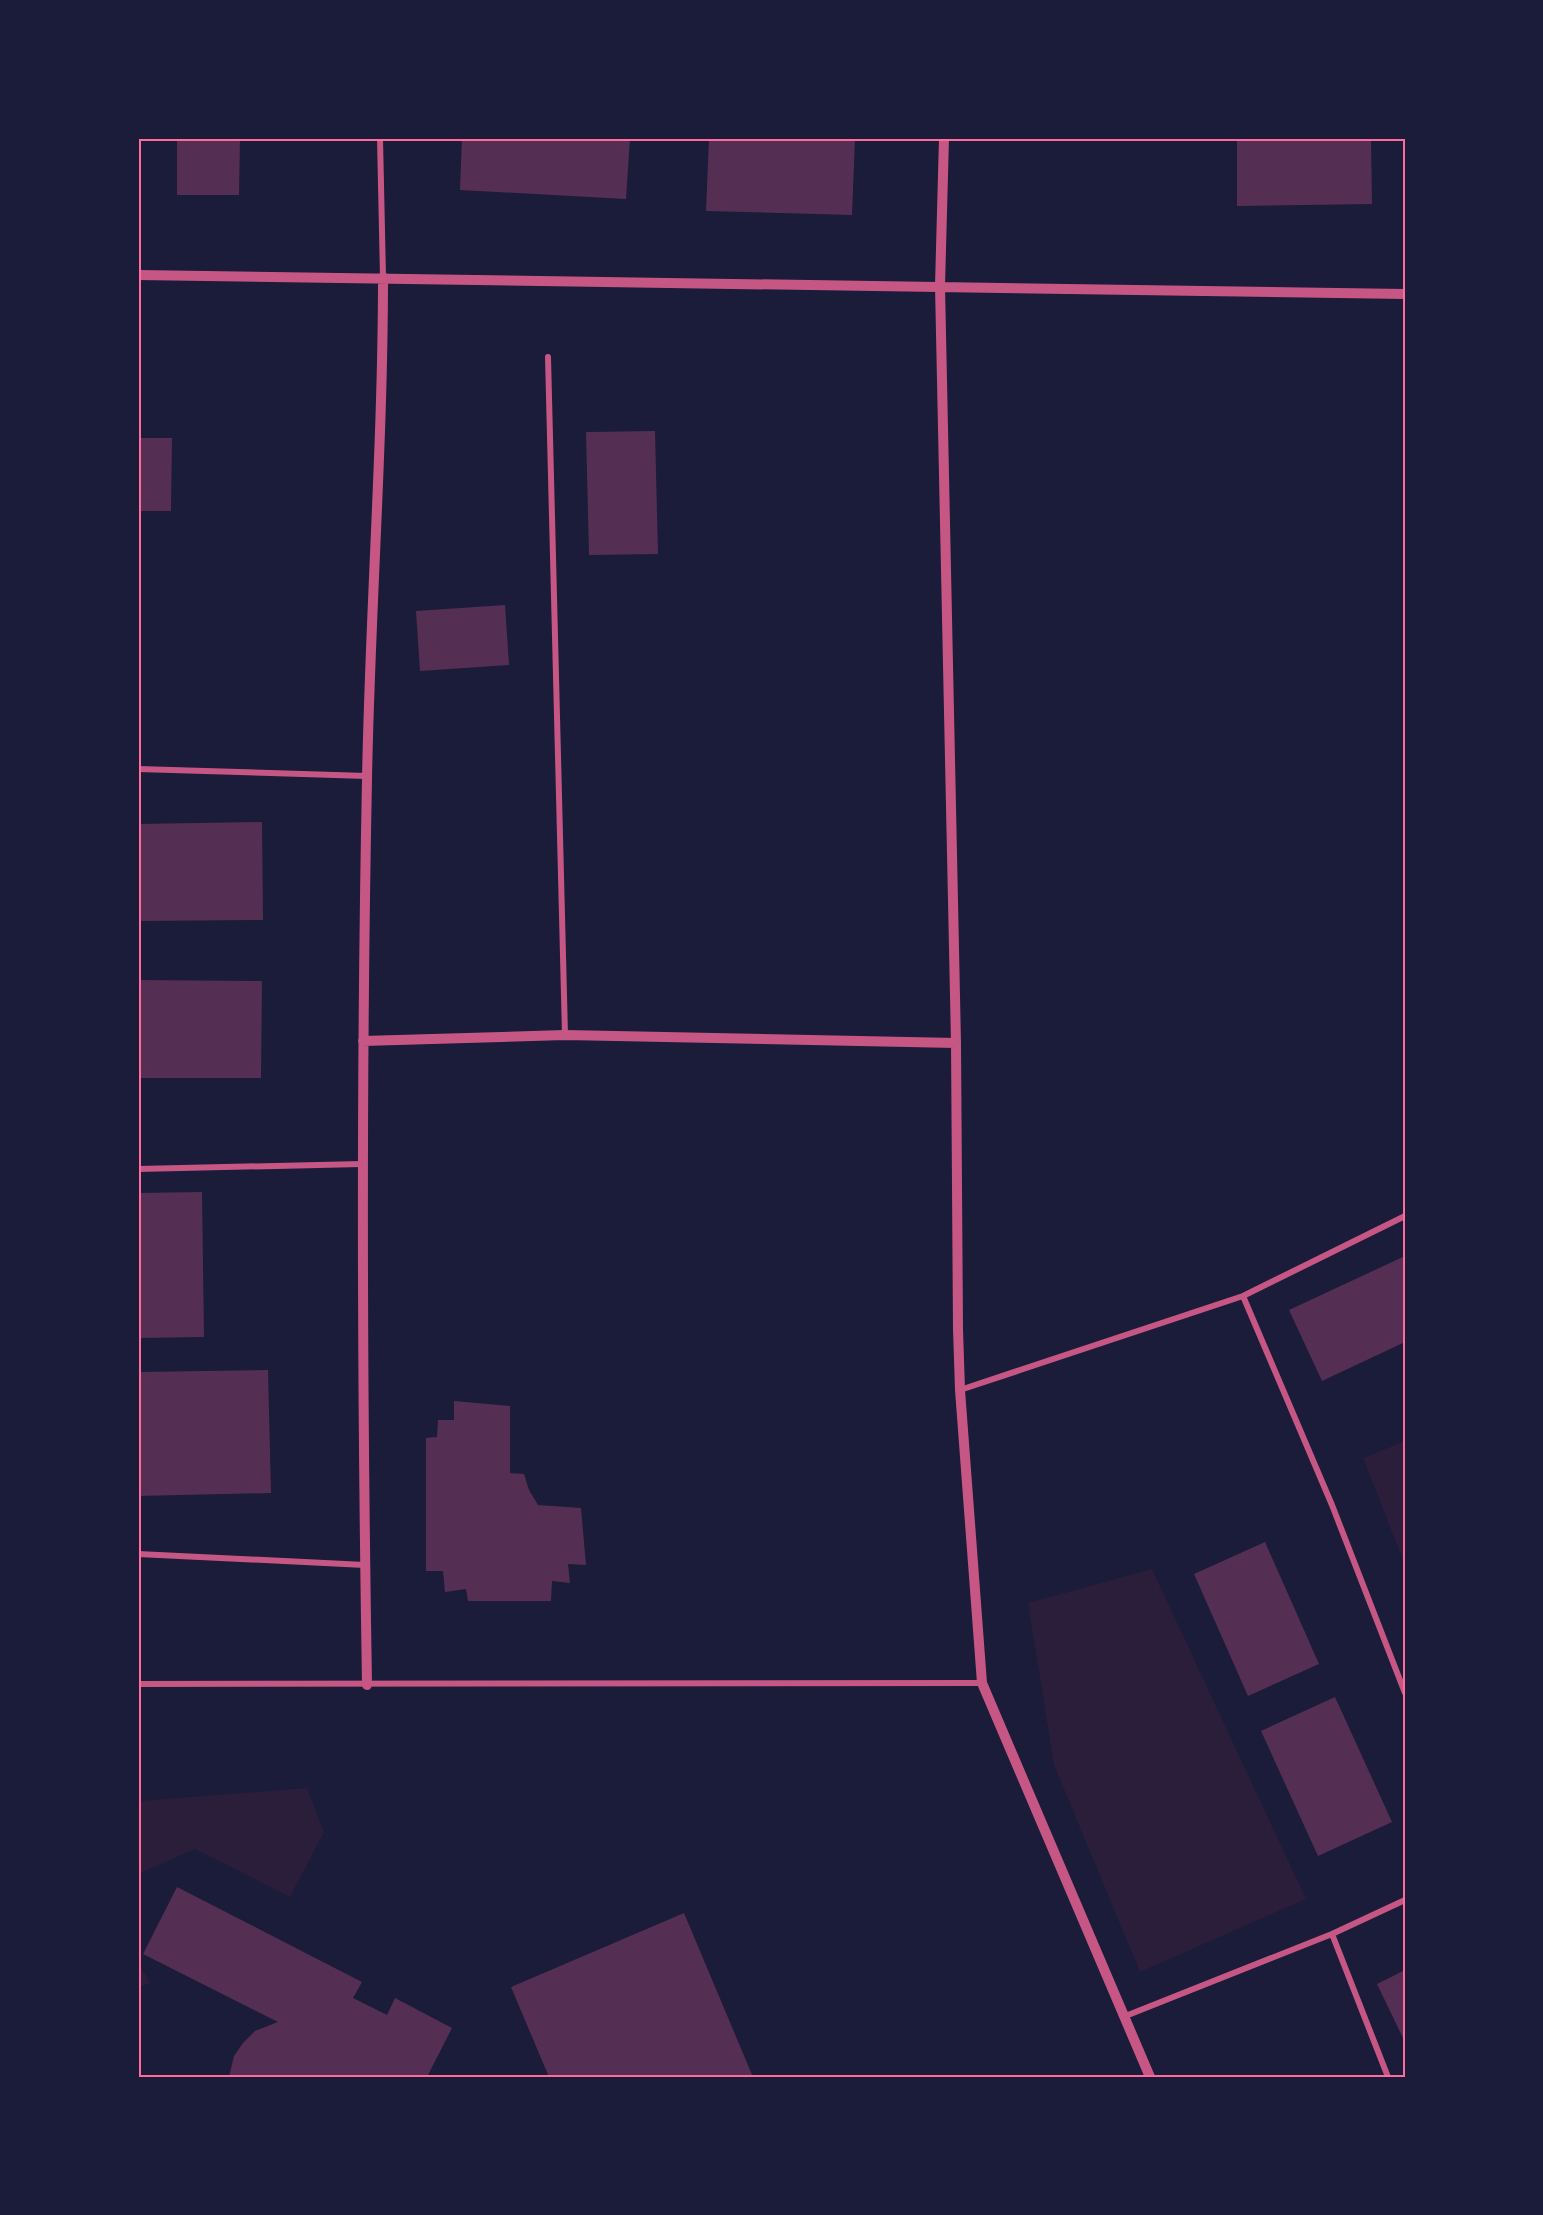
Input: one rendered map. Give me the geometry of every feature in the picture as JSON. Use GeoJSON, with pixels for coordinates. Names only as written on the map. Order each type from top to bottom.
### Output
{"type":"FeatureCollection","features":[{"type":"Feature","properties":{"kind":"street"},"geometry":{"type":"LineString","coordinates":[[367,1684],[363,1041],[367,776],[383,356],[380,138]]}},
{"type":"Feature","properties":{"kind":"street"},"geometry":{"type":"LineString","coordinates":[[944,138],[940,286],[956,1043],[960,1390],[982,1683],[1150,2077]]}},
{"type":"Feature","properties":{"kind":"street"},"geometry":{"type":"LineString","coordinates":[[138,275],[1405,294]]}},
{"type":"Feature","properties":{"kind":"street"},"geometry":{"type":"LineString","coordinates":[[548,357],[565,1035]]}},
{"type":"Feature","properties":{"kind":"street"},"geometry":{"type":"LineString","coordinates":[[138,769],[367,776]]}},
{"type":"Feature","properties":{"kind":"street"},"geometry":{"type":"LineString","coordinates":[[363,1041],[565,1035],[956,1043]]}},
{"type":"Feature","properties":{"kind":"street"},"geometry":{"type":"LineString","coordinates":[[138,1169],[362,1164]]}},
{"type":"Feature","properties":{"kind":"street"},"geometry":{"type":"LineString","coordinates":[[960,1390],[1243,1296],[1405,1216]]}},
{"type":"Feature","properties":{"kind":"street"},"geometry":{"type":"LineString","coordinates":[[1243,1296],[1332,1505],[1405,1693]]}},
{"type":"Feature","properties":{"kind":"street"},"geometry":{"type":"LineString","coordinates":[[138,1554],[365,1565]]}},
{"type":"Feature","properties":{"kind":"street"},"geometry":{"type":"LineString","coordinates":[[138,1684],[982,1683]]}},
{"type":"Feature","properties":{"kind":"street"},"geometry":{"type":"LineString","coordinates":[[1123,2017],[1332,1934],[1405,1900]]}},
{"type":"Feature","properties":{"kind":"street"},"geometry":{"type":"LineString","coordinates":[[1332,1934],[1388,2077]]}},
{"type":"Feature","properties":{"kind":"shaded area"},"geometry":{"type":"Polygon","coordinates":[[[1405,1441],[1405,1565],[1363,1458],[1405,1441]]]}},
{"type":"Feature","properties":{"kind":"shaded area"},"geometry":{"type":"Polygon","coordinates":[[[1152,1569],[1306,1899],[1140,1972],[1054,1765],[1028,1603],[1152,1569]]]}},
{"type":"Feature","properties":{"kind":"shaded area"},"geometry":{"type":"Polygon","coordinates":[[[307,1788],[324,1832],[290,1897],[195,1849],[138,1874],[138,1801],[307,1788]]]}},
{"type":"Feature","properties":{"kind":"shaded area"},"geometry":{"type":"Polygon","coordinates":[[[138,1964],[151,1983],[138,1987],[138,1964]]]}},
{"type":"Feature","properties":{"kind":"building"},"geometry":{"type":"Polygon","coordinates":[[[177,138],[240,138],[239,195],[177,195],[177,138]]]}},
{"type":"Feature","properties":{"kind":"building"},"geometry":{"type":"Polygon","coordinates":[[[462,138],[630,138],[626,199],[460,190],[462,138]]]}},
{"type":"Feature","properties":{"kind":"building"},"geometry":{"type":"Polygon","coordinates":[[[709,138],[855,138],[852,215],[706,211],[709,138]]]}},
{"type":"Feature","properties":{"kind":"building"},"geometry":{"type":"Polygon","coordinates":[[[1237,138],[1371,138],[1372,204],[1237,206],[1237,138]]]}},
{"type":"Feature","properties":{"kind":"building"},"geometry":{"type":"Polygon","coordinates":[[[655,431],[658,554],[589,555],[586,432],[655,431]]]}},
{"type":"Feature","properties":{"kind":"building"},"geometry":{"type":"Polygon","coordinates":[[[138,438],[172,438],[171,511],[138,511],[138,438]]]}},
{"type":"Feature","properties":{"kind":"building"},"geometry":{"type":"Polygon","coordinates":[[[505,605],[509,665],[420,671],[416,611],[505,605]]]}},
{"type":"Feature","properties":{"kind":"building"},"geometry":{"type":"Polygon","coordinates":[[[262,822],[263,920],[138,921],[138,824],[262,822]]]}},
{"type":"Feature","properties":{"kind":"building"},"geometry":{"type":"Polygon","coordinates":[[[138,980],[262,981],[261,1078],[138,1078],[138,980]]]}},
{"type":"Feature","properties":{"kind":"building"},"geometry":{"type":"Polygon","coordinates":[[[202,1192],[204,1337],[138,1338],[138,1193],[202,1192]]]}},
{"type":"Feature","properties":{"kind":"building"},"geometry":{"type":"Polygon","coordinates":[[[1405,1256],[1405,1342],[1322,1381],[1289,1310],[1405,1256]]]}},
{"type":"Feature","properties":{"kind":"building"},"geometry":{"type":"Polygon","coordinates":[[[268,1370],[271,1493],[138,1496],[138,1372],[268,1370]]]}},
{"type":"Feature","properties":{"kind":"building"},"geometry":{"type":"Polygon","coordinates":[[[454,1401],[510,1406],[510,1473],[524,1474],[529,1490],[538,1505],[581,1508],[586,1565],[568,1564],[570,1583],[552,1581],[551,1601],[468,1601],[466,1589],[445,1592],[443,1571],[426,1571],[426,1438],[437,1437],[438,1420],[454,1420],[454,1401]]]}},
{"type":"Feature","properties":{"kind":"building"},"geometry":{"type":"Polygon","coordinates":[[[1265,1542],[1319,1664],[1248,1696],[1194,1574],[1265,1542]]]}},
{"type":"Feature","properties":{"kind":"building"},"geometry":{"type":"Polygon","coordinates":[[[1335,1697],[1392,1822],[1318,1856],[1261,1731],[1335,1697]]]}},
{"type":"Feature","properties":{"kind":"building"},"geometry":{"type":"Polygon","coordinates":[[[177,1887],[362,1982],[353,1998],[387,2015],[395,1998],[452,2028],[427,2077],[229,2077],[234,2056],[243,2043],[255,2031],[278,2022],[143,1954],[177,1887]]]}},
{"type":"Feature","properties":{"kind":"building"},"geometry":{"type":"Polygon","coordinates":[[[684,1913],[753,2077],[549,2077],[511,1987],[684,1913]]]}},
{"type":"Feature","properties":{"kind":"building"},"geometry":{"type":"Polygon","coordinates":[[[1405,1970],[1405,2042],[1377,1984],[1405,1970]]]}}]}
